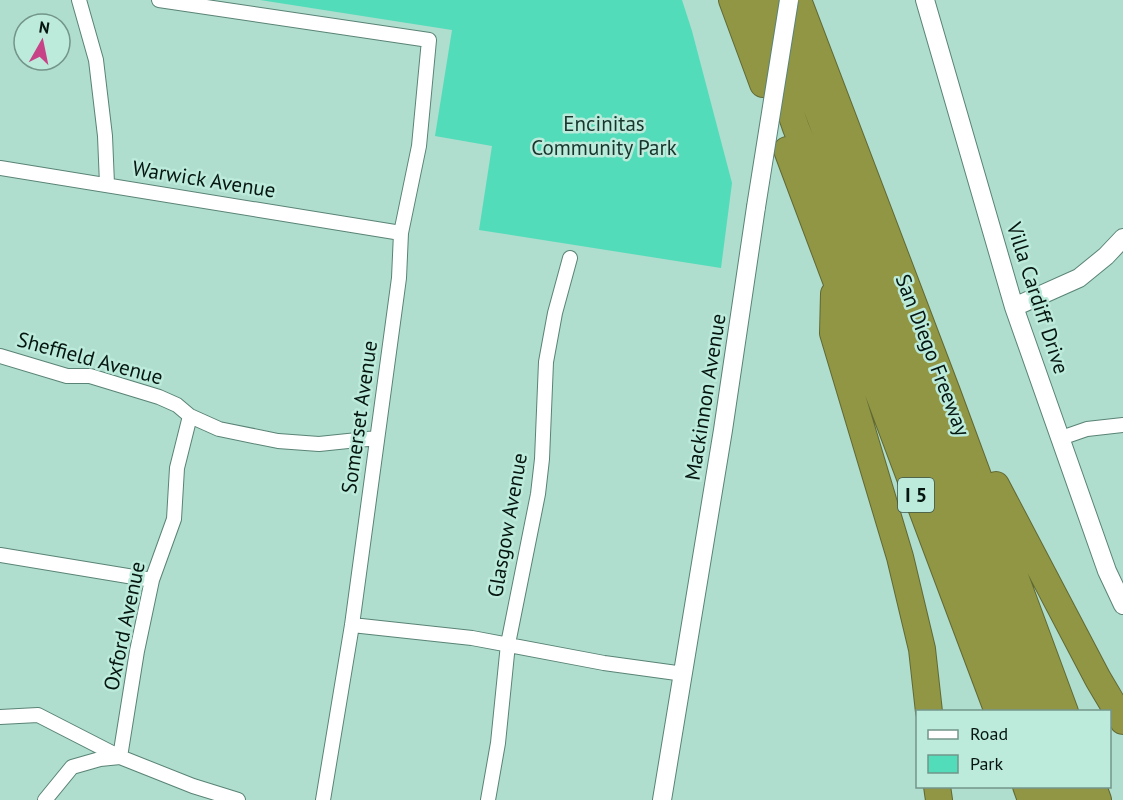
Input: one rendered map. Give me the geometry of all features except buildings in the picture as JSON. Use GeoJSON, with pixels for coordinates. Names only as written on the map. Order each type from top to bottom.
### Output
{"type":"FeatureCollection","features":[{"type":"Feature","properties":{"kind":"highway","name":"I 5"},"geometry":{"type":"LineString","coordinates":[[732,0],[834,279],[998,710]]}},
{"type":"Feature","properties":{"kind":"highway"},"geometry":{"type":"LineString","coordinates":[[752,0],[796,128],[851,262],[1020,710]]}},
{"type":"Feature","properties":{"kind":"highway"},"geometry":{"type":"LineString","coordinates":[[776,0],[1044,710]]}},
{"type":"Feature","properties":{"kind":"highway","name":"San Diego Freeway"},"geometry":{"type":"LineString","coordinates":[[798,0],[1065,710]]}},
{"type":"Feature","properties":{"kind":"highway"},"geometry":{"type":"LineString","coordinates":[[834,279],[833,333],[900,557],[922,649],[929,710]]}},
{"type":"Feature","properties":{"kind":"highway"},"geometry":{"type":"LineString","coordinates":[[947,392],[1098,679],[1123,721]]}},
{"type":"Feature","properties":{"kind":"street"},"geometry":{"type":"LineString","coordinates":[[79,0],[96,60],[105,135],[107,184]]}},
{"type":"Feature","properties":{"kind":"street","name":"Somerset Avenue"},"geometry":{"type":"LineString","coordinates":[[159,0],[429,40],[419,146],[401,233],[399,278],[352,625],[323,800]]}},
{"type":"Feature","properties":{"kind":"street","name":"Mackinnon Avenue"},"geometry":{"type":"LineString","coordinates":[[662,800],[727,408],[789,0]]}},
{"type":"Feature","properties":{"kind":"street","name":"Villa Cardiff Drive"},"geometry":{"type":"LineString","coordinates":[[925,0],[1014,307],[1107,571],[1123,605]]}},
{"type":"Feature","properties":{"kind":"street","name":"Warwick Avenue"},"geometry":{"type":"LineString","coordinates":[[0,168],[401,233]]}},
{"type":"Feature","properties":{"kind":"street"},"geometry":{"type":"LineString","coordinates":[[1014,307],[1079,278],[1106,256],[1123,238]]}},
{"type":"Feature","properties":{"kind":"street","name":"Glasgow Avenue"},"geometry":{"type":"LineString","coordinates":[[488,800],[498,743],[507,644],[538,494],[542,459],[546,362],[555,313],[570,258]]}},
{"type":"Feature","properties":{"kind":"street","name":"Sheffield Avenue"},"geometry":{"type":"LineString","coordinates":[[0,356],[67,376],[90,376],[159,397],[177,405],[190,416],[219,429],[278,441],[319,444],[377,438]]}},
{"type":"Feature","properties":{"kind":"street","name":"Oxford Avenue"},"geometry":{"type":"LineString","coordinates":[[120,757],[137,651],[152,580],[174,519],[177,468],[190,416]]}},
{"type":"Feature","properties":{"kind":"street"},"geometry":{"type":"LineString","coordinates":[[1061,438],[1087,429],[1123,425]]}},
{"type":"Feature","properties":{"kind":"street"},"geometry":{"type":"LineString","coordinates":[[0,555],[152,580]]}},
{"type":"Feature","properties":{"kind":"street"},"geometry":{"type":"LineString","coordinates":[[352,625],[507,644],[604,663],[684,674]]}},
{"type":"Feature","properties":{"kind":"street"},"geometry":{"type":"LineString","coordinates":[[0,717],[38,715],[193,793],[238,800]]}},
{"type":"Feature","properties":{"kind":"street"},"geometry":{"type":"LineString","coordinates":[[45,800],[72,767],[100,759],[120,757]]}},
{"type":"Feature","properties":{"kind":"green space","name":"Encinitas Community Park"},"geometry":{"type":"Polygon","coordinates":[[[260,0],[682,0],[732,183],[721,268],[479,230],[492,146],[435,136],[452,30],[260,0]]]}}]}
